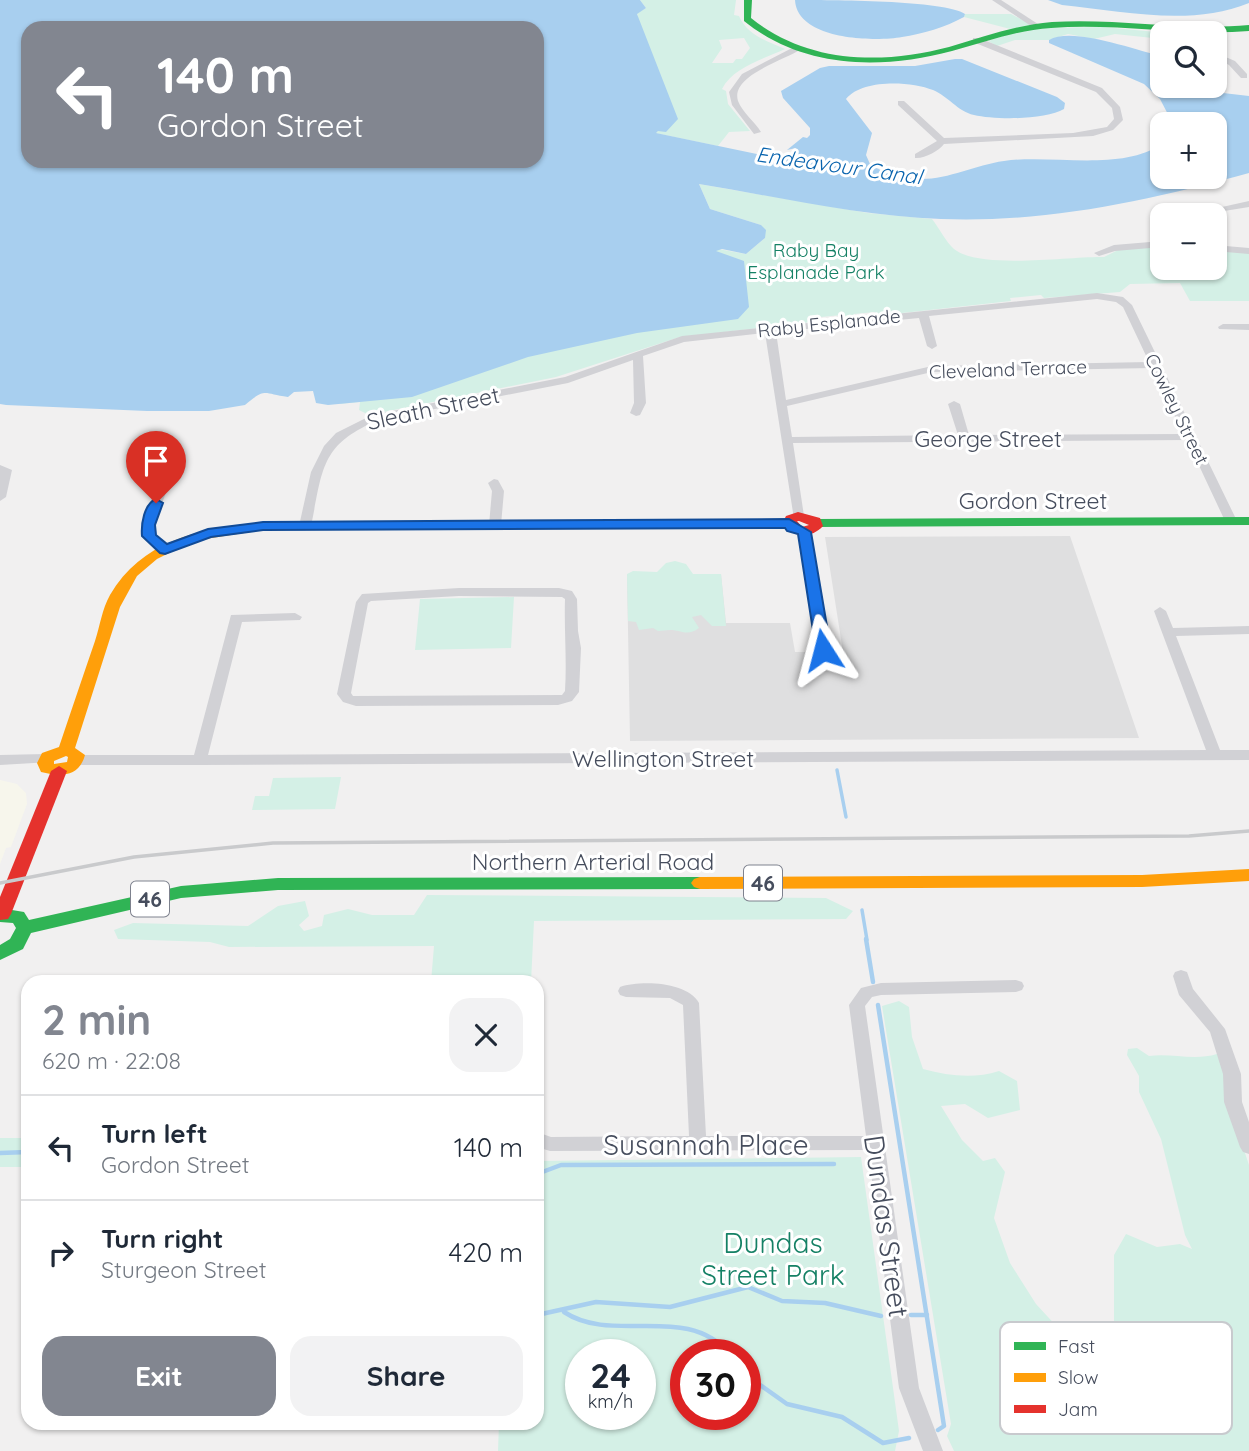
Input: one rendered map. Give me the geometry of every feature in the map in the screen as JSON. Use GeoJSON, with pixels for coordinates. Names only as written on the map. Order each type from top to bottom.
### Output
{"type":"FeatureCollection","features":[{"type":"Feature","properties":{"kind":"street"},"geometry":{"type":"LineString","coordinates":[[748,0],[747,19],[751,26],[768,38],[797,49],[842,57],[894,58],[923,55],[1004,31],[1037,26],[1086,24],[1150,30]]}},
{"type":"Feature","properties":{"kind":"street"},"geometry":{"type":"LineString","coordinates":[[996,0],[1037,26]]}},
{"type":"Feature","properties":{"kind":"street"},"geometry":{"type":"LineString","coordinates":[[1227,30],[1249,28]]}},
{"type":"Feature","properties":{"kind":"street"},"geometry":{"type":"LineString","coordinates":[[918,156],[942,141],[1079,137],[1104,132],[1115,125],[1118,116],[1114,106],[1099,90],[976,40]]}},
{"type":"Feature","properties":{"kind":"street"},"geometry":{"type":"LineString","coordinates":[[757,132],[733,100],[733,90],[746,75],[797,49]]}},
{"type":"Feature","properties":{"kind":"street"},"geometry":{"type":"LineString","coordinates":[[1227,61],[1244,76]]}},
{"type":"Feature","properties":{"kind":"street"},"geometry":{"type":"LineString","coordinates":[[901,103],[942,141]]}},
{"type":"Feature","properties":{"kind":"street"},"geometry":{"type":"LineString","coordinates":[[1227,208],[1249,204]]}},
{"type":"Feature","properties":{"kind":"street"},"geometry":{"type":"LineString","coordinates":[[1100,253],[1114,248],[1150,245]]}},
{"type":"Feature","properties":{"kind":"street"},"geometry":{"type":"LineString","coordinates":[[1227,249],[1249,251]]}},
{"type":"Feature","properties":{"kind":"street","name":"Raby Esplanade"},"geometry":{"type":"LineString","coordinates":[[546,384],[593,372],[682,339],[1097,296],[1119,299]]}},
{"type":"Feature","properties":{"kind":"street","name":"Cowley Street"},"geometry":{"type":"LineString","coordinates":[[1119,299],[1127,305],[1231,521]]}},
{"type":"Feature","properties":{"kind":"street"},"geometry":{"type":"LineString","coordinates":[[923,314],[932,346]]}},
{"type":"Feature","properties":{"kind":"street"},"geometry":{"type":"LineString","coordinates":[[1223,327],[1249,327]]}},
{"type":"Feature","properties":{"kind":"street"},"geometry":{"type":"LineString","coordinates":[[769,330],[786,440],[793,520]]}},
{"type":"Feature","properties":{"kind":"street"},"geometry":{"type":"LineString","coordinates":[[636,413],[640,403],[638,354]]}},
{"type":"Feature","properties":{"kind":"street","name":"Cleveland Terrace"},"geometry":{"type":"LineString","coordinates":[[781,404],[932,369],[1156,365]]}},
{"type":"Feature","properties":{"kind":"street","name":"Sleath Street"},"geometry":{"type":"LineString","coordinates":[[305,526],[323,452],[334,438],[351,426],[376,417],[546,384]]}},
{"type":"Feature","properties":{"kind":"street"},"geometry":{"type":"LineString","coordinates":[[954,404],[964,438]]}},
{"type":"Feature","properties":{"kind":"street","name":"George Street"},"geometry":{"type":"LineString","coordinates":[[786,440],[1190,437]]}},
{"type":"Feature","properties":{"kind":"street"},"geometry":{"type":"LineString","coordinates":[[165,550],[149,536],[148,525],[172,460]]}},
{"type":"Feature","properties":{"kind":"street"},"geometry":{"type":"LineString","coordinates":[[0,468],[6,471],[0,497]]}},
{"type":"Feature","properties":{"kind":"street"},"geometry":{"type":"LineString","coordinates":[[494,483],[498,491],[495,525]]}},
{"type":"Feature","properties":{"kind":"street","name":"Gordon Street"},"geometry":{"type":"LineString","coordinates":[[72,755],[117,596],[134,572],[165,550],[189,540],[230,529],[793,520],[792,528],[1249,521]]}},
{"type":"Feature","properties":{"kind":"street"},"geometry":{"type":"LineString","coordinates":[[810,528],[823,650]]}},
{"type":"Feature","properties":{"kind":"street"},"geometry":{"type":"LineString","coordinates":[[559,592],[567,594],[571,599],[572,692],[567,698],[558,701],[470,702],[356,702],[348,699],[344,694],[352,646],[362,602],[367,597],[559,592]]}},
{"type":"Feature","properties":{"kind":"street"},"geometry":{"type":"LineString","coordinates":[[1160,611],[1214,755]]}},
{"type":"Feature","properties":{"kind":"street"},"geometry":{"type":"LineString","coordinates":[[200,760],[236,618],[295,617]]}},
{"type":"Feature","properties":{"kind":"street"},"geometry":{"type":"LineString","coordinates":[[1168,632],[1249,631]]}},
{"type":"Feature","properties":{"kind":"street"},"geometry":{"type":"LineString","coordinates":[[0,760],[46,760],[54,752],[72,755],[71,768],[59,771],[47,768],[46,760]]}},
{"type":"Feature","properties":{"kind":"street","name":"Wellington Street"},"geometry":{"type":"LineString","coordinates":[[72,755],[200,760],[1249,755]]}},
{"type":"Feature","properties":{"kind":"street"},"geometry":{"type":"LineString","coordinates":[[0,953],[21,940],[25,928],[18,917],[1,915],[59,771]]}},
{"type":"Feature","properties":{"kind":"street","name":"Northern Arterial Road"},"geometry":{"type":"LineString","coordinates":[[25,928],[181,892],[278,884],[1128,881],[1249,875]]}},
{"type":"Feature","properties":{"kind":"street"},"geometry":{"type":"LineString","coordinates":[[1181,976],[1185,991],[1217,1029],[1232,1074],[1233,1102],[1249,1147]]}},
{"type":"Feature","properties":{"kind":"street","name":"Dundas Street"},"geometry":{"type":"LineString","coordinates":[[933,1451],[909,1388],[857,1005],[867,992],[881,989],[1016,986]]}},
{"type":"Feature","properties":{"kind":"street"},"geometry":{"type":"LineString","coordinates":[[626,991],[677,992],[686,996],[691,1003],[698,1144]]}},
{"type":"Feature","properties":{"kind":"street","name":"Susannah Place"},"geometry":{"type":"LineString","coordinates":[[544,1142],[550,1144],[876,1143]]}},
{"type":"Feature","properties":{"kind":"shaded area"},"geometry":{"type":"Polygon","coordinates":[[[1070,536],[1139,738],[630,741],[627,574],[721,574],[726,623],[790,623],[795,652],[843,652],[825,537],[1070,536]]]}},
{"type":"Feature","properties":{"kind":"shaded area"},"geometry":{"type":"Polygon","coordinates":[[[0,780],[17,784],[26,793],[27,804],[11,847],[6,848],[0,864],[0,780]]]}},
{"type":"Feature","properties":{"kind":"green space"},"geometry":{"type":"Polygon","coordinates":[[[640,0],[736,0],[734,15],[739,16],[747,28],[758,37],[785,49],[741,69],[722,89],[726,91],[728,104],[750,131],[729,132],[718,146],[655,133],[658,131],[637,13],[646,8],[640,0]],[[744,38],[719,40],[722,48],[712,63],[733,63],[736,59],[742,59],[750,48],[744,38]]]}},
{"type":"Feature","properties":{"kind":"green space"},"geometry":{"type":"Polygon","coordinates":[[[965,14],[1011,14],[1038,28],[1103,27],[1150,31],[1150,38],[1115,34],[1094,39],[1068,34],[1049,40],[1015,40],[997,46],[988,41],[1018,31],[964,17],[965,14]]]}},
{"type":"Feature","properties":{"kind":"green space","name":"Raby Bay Esplanade Park"},"geometry":{"type":"Polygon","coordinates":[[[699,184],[868,213],[932,219],[954,249],[983,259],[1104,257],[1118,250],[1150,247],[1150,280],[1227,280],[1227,251],[1249,253],[1249,301],[1190,301],[1180,283],[1130,284],[1120,292],[1010,298],[1011,301],[875,316],[875,312],[854,314],[853,317],[842,319],[842,315],[821,317],[820,321],[680,337],[556,377],[369,415],[359,410],[360,402],[339,404],[718,249],[746,254],[765,238],[761,225],[710,209],[699,184]]]}},
{"type":"Feature","properties":{"kind":"green space"},"geometry":{"type":"Polygon","coordinates":[[[675,561],[686,564],[693,574],[721,574],[726,626],[712,626],[701,615],[692,617],[699,628],[688,633],[658,631],[653,628],[639,630],[636,622],[628,621],[627,574],[633,571],[657,572],[666,563],[675,561]]]}},
{"type":"Feature","properties":{"kind":"green space"},"geometry":{"type":"Polygon","coordinates":[[[514,597],[511,648],[415,650],[420,599],[514,597]]]}},
{"type":"Feature","properties":{"kind":"green space"},"geometry":{"type":"Polygon","coordinates":[[[341,777],[335,809],[252,810],[255,796],[269,796],[273,778],[341,777]]]}},
{"type":"Feature","properties":{"kind":"green space"},"geometry":{"type":"Polygon","coordinates":[[[427,895],[826,898],[853,911],[846,919],[534,921],[531,975],[432,975],[434,946],[229,947],[210,942],[118,939],[114,930],[133,923],[248,926],[278,906],[305,901],[309,916],[299,925],[304,931],[322,926],[324,915],[348,909],[372,915],[414,915],[427,895]]]}},
{"type":"Feature","properties":{"kind":"green space"},"geometry":{"type":"Polygon","coordinates":[[[899,1001],[909,1007],[912,1037],[923,1069],[961,1076],[999,1071],[1017,1081],[1020,1110],[988,1118],[965,1104],[941,1106],[962,1140],[983,1161],[995,1158],[1005,1172],[994,1218],[1010,1263],[1036,1304],[1053,1322],[1000,1322],[1000,1434],[1232,1434],[1232,1322],[1114,1322],[1114,1255],[1126,1234],[1157,1247],[1180,1244],[1192,1249],[1185,1235],[1161,1139],[1139,1092],[1139,1076],[1127,1055],[1128,1049],[1137,1048],[1149,1056],[1200,1057],[1217,1054],[1225,1069],[1229,1105],[1249,1165],[1249,1451],[954,1451],[947,1436],[951,1424],[882,1006],[899,1001]]]}},
{"type":"Feature","properties":{"kind":"green space"},"geometry":{"type":"Polygon","coordinates":[[[0,1138],[21,1138],[21,1167],[0,1167],[0,1138]]]}},
{"type":"Feature","properties":{"kind":"green space","name":"Dundas Street Park"},"geometry":{"type":"Polygon","coordinates":[[[861,1157],[899,1431],[895,1451],[498,1451],[499,1430],[544,1430],[544,1161],[861,1157]]]}},
{"type":"Feature","properties":{"kind":"water","name":"Endeavour Canal"},"geometry":{"type":"Polygon","coordinates":[[[0,0],[640,0],[646,8],[637,14],[678,119],[666,132],[656,133],[767,156],[790,155],[796,148],[787,150],[803,137],[807,138],[810,128],[783,98],[781,91],[820,68],[915,66],[962,59],[1057,97],[1065,103],[1064,109],[1056,113],[1020,118],[983,117],[968,113],[933,90],[923,87],[887,84],[863,88],[846,99],[872,133],[866,155],[870,164],[888,173],[921,179],[942,177],[1004,161],[1106,160],[1150,150],[1150,189],[1188,189],[1058,214],[941,219],[849,210],[699,184],[710,209],[761,225],[766,230],[765,238],[746,254],[722,249],[716,251],[744,261],[749,307],[738,319],[637,333],[528,357],[412,397],[328,405],[316,403],[313,391],[294,392],[288,397],[265,393],[245,405],[209,411],[0,404],[0,0]]]}},
{"type":"Feature","properties":{"kind":"water"},"geometry":{"type":"Polygon","coordinates":[[[795,0],[911,3],[954,9],[965,14],[950,24],[918,34],[874,39],[856,38],[822,31],[809,23],[799,13],[795,0]]]}},
{"type":"Feature","properties":{"kind":"water"},"geometry":{"type":"Polygon","coordinates":[[[1048,0],[1249,0],[1249,3],[1227,10],[1180,16],[1108,11],[1062,5],[1048,0]]]}},
{"type":"Feature","properties":{"kind":"water"},"geometry":{"type":"Polygon","coordinates":[[[1059,36],[1104,41],[1150,53],[1150,90],[1144,84],[1049,43],[1049,40],[1059,36]]]}},
{"type":"Feature","properties":{"kind":"water"},"geometry":{"type":"Polygon","coordinates":[[[1227,93],[1249,96],[1249,173],[1227,179],[1227,112],[1167,112],[1159,98],[1227,98],[1227,93]]]}},
{"type":"Feature","properties":{"kind":"waterway"},"geometry":{"type":"LineString","coordinates":[[837,770],[846,817]]}},
{"type":"Feature","properties":{"kind":"waterway"},"geometry":{"type":"LineString","coordinates":[[862,910],[867,940]]}},
{"type":"Feature","properties":{"kind":"waterway"},"geometry":{"type":"LineString","coordinates":[[866,939],[873,982]]}},
{"type":"Feature","properties":{"kind":"waterway"},"geometry":{"type":"LineString","coordinates":[[878,1005],[927,1315]]}},
{"type":"Feature","properties":{"kind":"waterway"},"geometry":{"type":"LineString","coordinates":[[0,1153],[21,1152]]}},
{"type":"Feature","properties":{"kind":"waterway"},"geometry":{"type":"LineString","coordinates":[[544,1171],[561,1165],[834,1164]]}},
{"type":"Feature","properties":{"kind":"waterway"},"geometry":{"type":"LineString","coordinates":[[544,1313],[596,1302],[670,1307],[748,1287],[782,1301],[825,1303],[881,1316]]}},
{"type":"Feature","properties":{"kind":"waterway"},"geometry":{"type":"LineString","coordinates":[[564,1312],[584,1321],[605,1325],[693,1330],[712,1339]]}},
{"type":"Feature","properties":{"kind":"waterway"},"geometry":{"type":"LineString","coordinates":[[911,1315],[927,1315]]}},
{"type":"Feature","properties":{"kind":"waterway"},"geometry":{"type":"LineString","coordinates":[[927,1315],[944,1426],[938,1430]]}},
{"type":"Feature","properties":{"kind":"waterway"},"geometry":{"type":"LineString","coordinates":[[761,1386],[787,1404],[842,1417],[883,1443],[909,1438]]}},
{"type":"Feature","properties":{"kind":"railway"},"geometry":{"type":"LineString","coordinates":[[0,883],[134,857],[273,843],[1189,836],[1249,831]]}},
{"type":"Feature","properties":{"kind":"traffic: fast"},"geometry":{"type":"LineString","coordinates":[[748,0],[747,19],[788,46],[812,54],[863,60],[914,57],[1037,26],[1077,24],[1175,30],[1249,28]]}},
{"type":"Feature","properties":{"kind":"traffic: fast"},"geometry":{"type":"LineString","coordinates":[[817,523],[1249,521]]}},
{"type":"Feature","properties":{"kind":"traffic: fast"},"geometry":{"type":"LineString","coordinates":[[310,526],[789,524]]}},
{"type":"Feature","properties":{"kind":"traffic: fast"},"geometry":{"type":"LineString","coordinates":[[25,928],[181,892],[278,884],[700,883]]}},
{"type":"Feature","properties":{"kind":"traffic: fast"},"geometry":{"type":"LineString","coordinates":[[0,915],[18,917],[25,928],[17,944],[0,953]]}},
{"type":"Feature","properties":{"kind":"traffic: slow"},"geometry":{"type":"LineString","coordinates":[[66,750],[115,601],[132,573],[152,556],[176,544],[202,536],[257,527],[310,526]]}},
{"type":"Feature","properties":{"kind":"traffic: slow"},"geometry":{"type":"LineString","coordinates":[[66,750],[77,755],[74,765],[59,771],[47,768],[45,763],[48,757],[66,750]]}},
{"type":"Feature","properties":{"kind":"traffic: slow"},"geometry":{"type":"LineString","coordinates":[[700,883],[1142,881],[1249,875]]}},
{"type":"Feature","properties":{"kind":"traffic: jam"},"geometry":{"type":"LineString","coordinates":[[798,516],[815,521],[816,526],[806,531],[795,530],[789,524],[791,519],[798,516]]}},
{"type":"Feature","properties":{"kind":"traffic: jam"},"geometry":{"type":"LineString","coordinates":[[2,914],[59,771]]}},
{"type":"Feature","properties":{"kind":"route"},"geometry":{"type":"LineString","coordinates":[[156,503],[148,525],[149,536],[165,550],[208,534],[263,526],[789,524],[792,528],[804,532],[823,650]]}}]}
